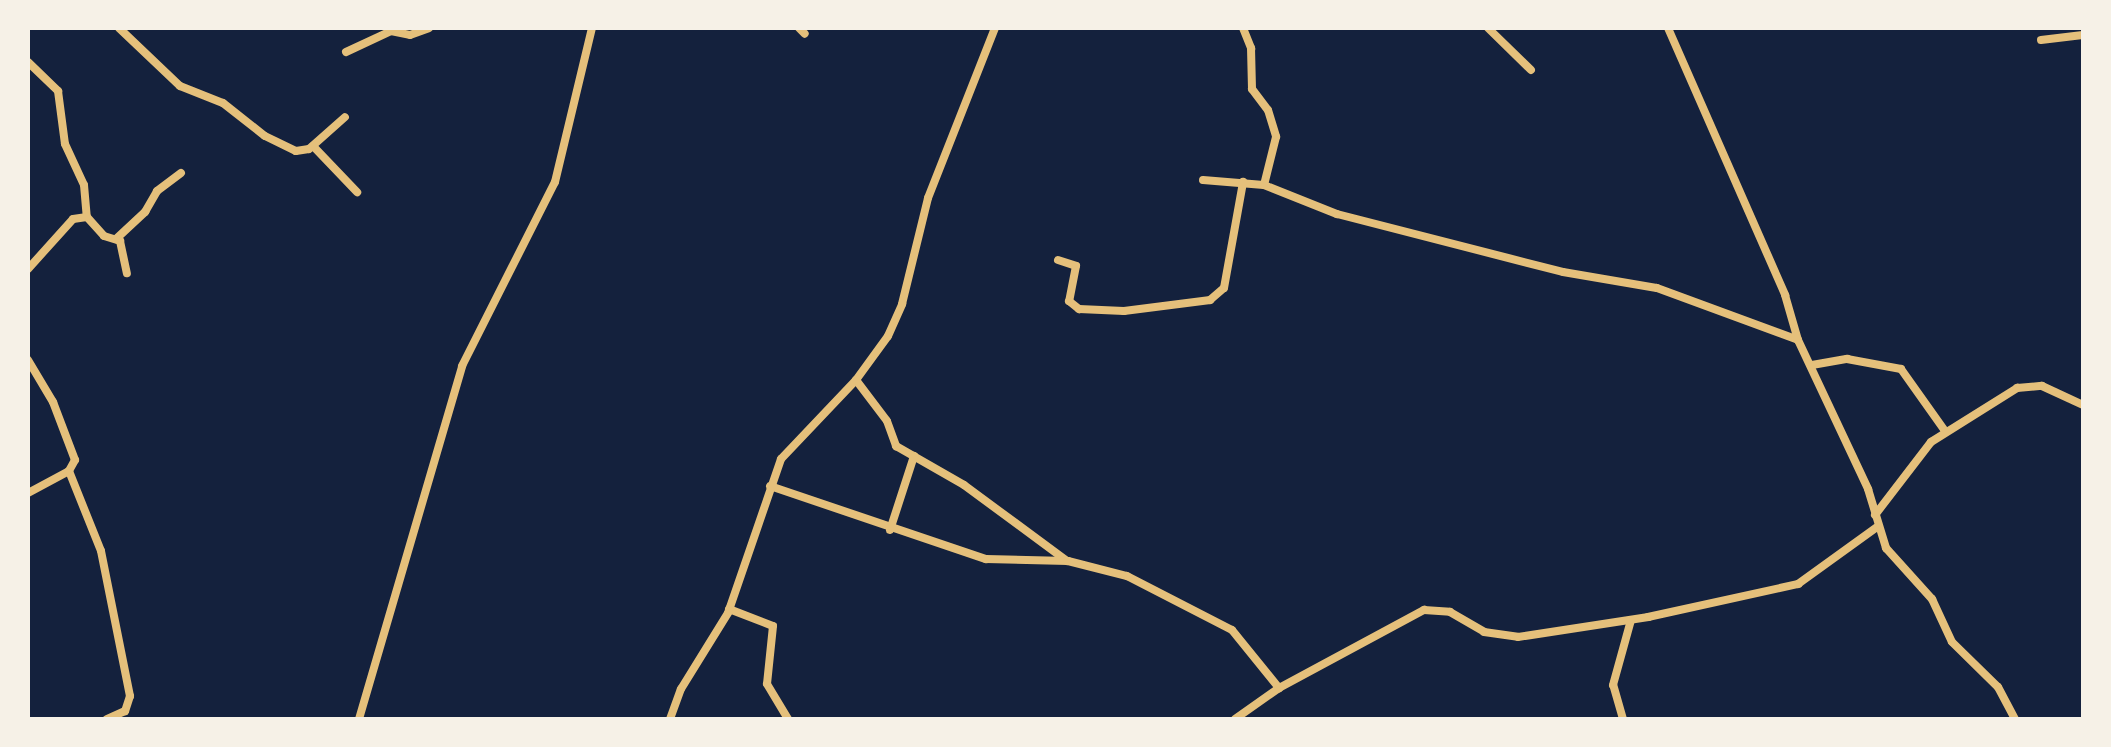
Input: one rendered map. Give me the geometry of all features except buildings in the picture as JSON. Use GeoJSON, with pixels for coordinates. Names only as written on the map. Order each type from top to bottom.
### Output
{"type":"FeatureCollection","features":[{"type":"Feature","properties":{"kind":"street"},"geometry":{"type":"LineString","coordinates":[[119,28],[180,86],[223,103],[265,136],[296,151],[313,146],[345,117]]}},
{"type":"Feature","properties":{"kind":"street"},"geometry":{"type":"LineString","coordinates":[[346,52],[391,31],[410,35],[429,28]]}},
{"type":"Feature","properties":{"kind":"street"},"geometry":{"type":"LineString","coordinates":[[359,719],[462,366],[555,182],[592,28]]}},
{"type":"Feature","properties":{"kind":"street"},"geometry":{"type":"LineString","coordinates":[[670,719],[681,689],[729,609],[770,486],[800,435],[856,380],[888,336],[902,304],[928,198],[995,28]]}},
{"type":"Feature","properties":{"kind":"street"},"geometry":{"type":"LineString","coordinates":[[1243,28],[1251,48],[1252,89],[1275,131],[1264,185]]}},
{"type":"Feature","properties":{"kind":"street"},"geometry":{"type":"LineString","coordinates":[[1488,28],[1531,70]]}},
{"type":"Feature","properties":{"kind":"street"},"geometry":{"type":"LineString","coordinates":[[1668,28],[1785,295],[1798,340],[1868,489],[1877,527],[1896,563],[1932,599],[1952,642],[1998,687],[2015,719]]}},
{"type":"Feature","properties":{"kind":"street"},"geometry":{"type":"LineString","coordinates":[[2041,40],[2083,35]]}},
{"type":"Feature","properties":{"kind":"street"},"geometry":{"type":"LineString","coordinates":[[28,62],[58,91],[65,144],[84,185],[87,217],[104,236],[116,239]]}},
{"type":"Feature","properties":{"kind":"street"},"geometry":{"type":"LineString","coordinates":[[313,146],[357,192]]}},
{"type":"Feature","properties":{"kind":"street"},"geometry":{"type":"LineString","coordinates":[[116,239],[145,212],[157,191],[181,173]]}},
{"type":"Feature","properties":{"kind":"street"},"geometry":{"type":"LineString","coordinates":[[1203,180],[1264,185],[1337,214],[1563,272],[1689,298],[1798,340]]}},
{"type":"Feature","properties":{"kind":"street"},"geometry":{"type":"LineString","coordinates":[[1058,260],[1076,266],[1069,301],[1079,309],[1124,311],[1210,300],[1224,288],[1243,182]]}},
{"type":"Feature","properties":{"kind":"street"},"geometry":{"type":"LineString","coordinates":[[28,269],[73,219],[87,217]]}},
{"type":"Feature","properties":{"kind":"street"},"geometry":{"type":"LineString","coordinates":[[116,239],[127,273]]}},
{"type":"Feature","properties":{"kind":"street"},"geometry":{"type":"LineString","coordinates":[[1812,365],[1847,359],[1901,369],[1945,431]]}},
{"type":"Feature","properties":{"kind":"street"},"geometry":{"type":"LineString","coordinates":[[28,360],[71,444],[75,460],[69,471],[28,493]]}},
{"type":"Feature","properties":{"kind":"street"},"geometry":{"type":"LineString","coordinates":[[856,380],[887,421],[896,446],[964,485],[1068,561]]}},
{"type":"Feature","properties":{"kind":"street"},"geometry":{"type":"LineString","coordinates":[[1875,515],[1945,431],[2017,388],[2042,386],[2083,405]]}},
{"type":"Feature","properties":{"kind":"street"},"geometry":{"type":"LineString","coordinates":[[890,530],[914,456]]}},
{"type":"Feature","properties":{"kind":"street"},"geometry":{"type":"LineString","coordinates":[[69,471],[101,551],[130,696],[125,711],[107,719]]}},
{"type":"Feature","properties":{"kind":"street"},"geometry":{"type":"LineString","coordinates":[[770,486],[890,530],[986,559],[1068,561],[1127,576],[1223,625],[1279,688]]}},
{"type":"Feature","properties":{"kind":"street"},"geometry":{"type":"LineString","coordinates":[[1235,719],[1279,688],[1432,608],[1450,612],[1484,632],[1505,636],[1631,620],[1798,584],[1877,527]]}},
{"type":"Feature","properties":{"kind":"street"},"geometry":{"type":"LineString","coordinates":[[729,609],[773,626],[767,684],[788,719]]}},
{"type":"Feature","properties":{"kind":"street"},"geometry":{"type":"LineString","coordinates":[[1623,719],[1613,685],[1631,620]]}}]}
